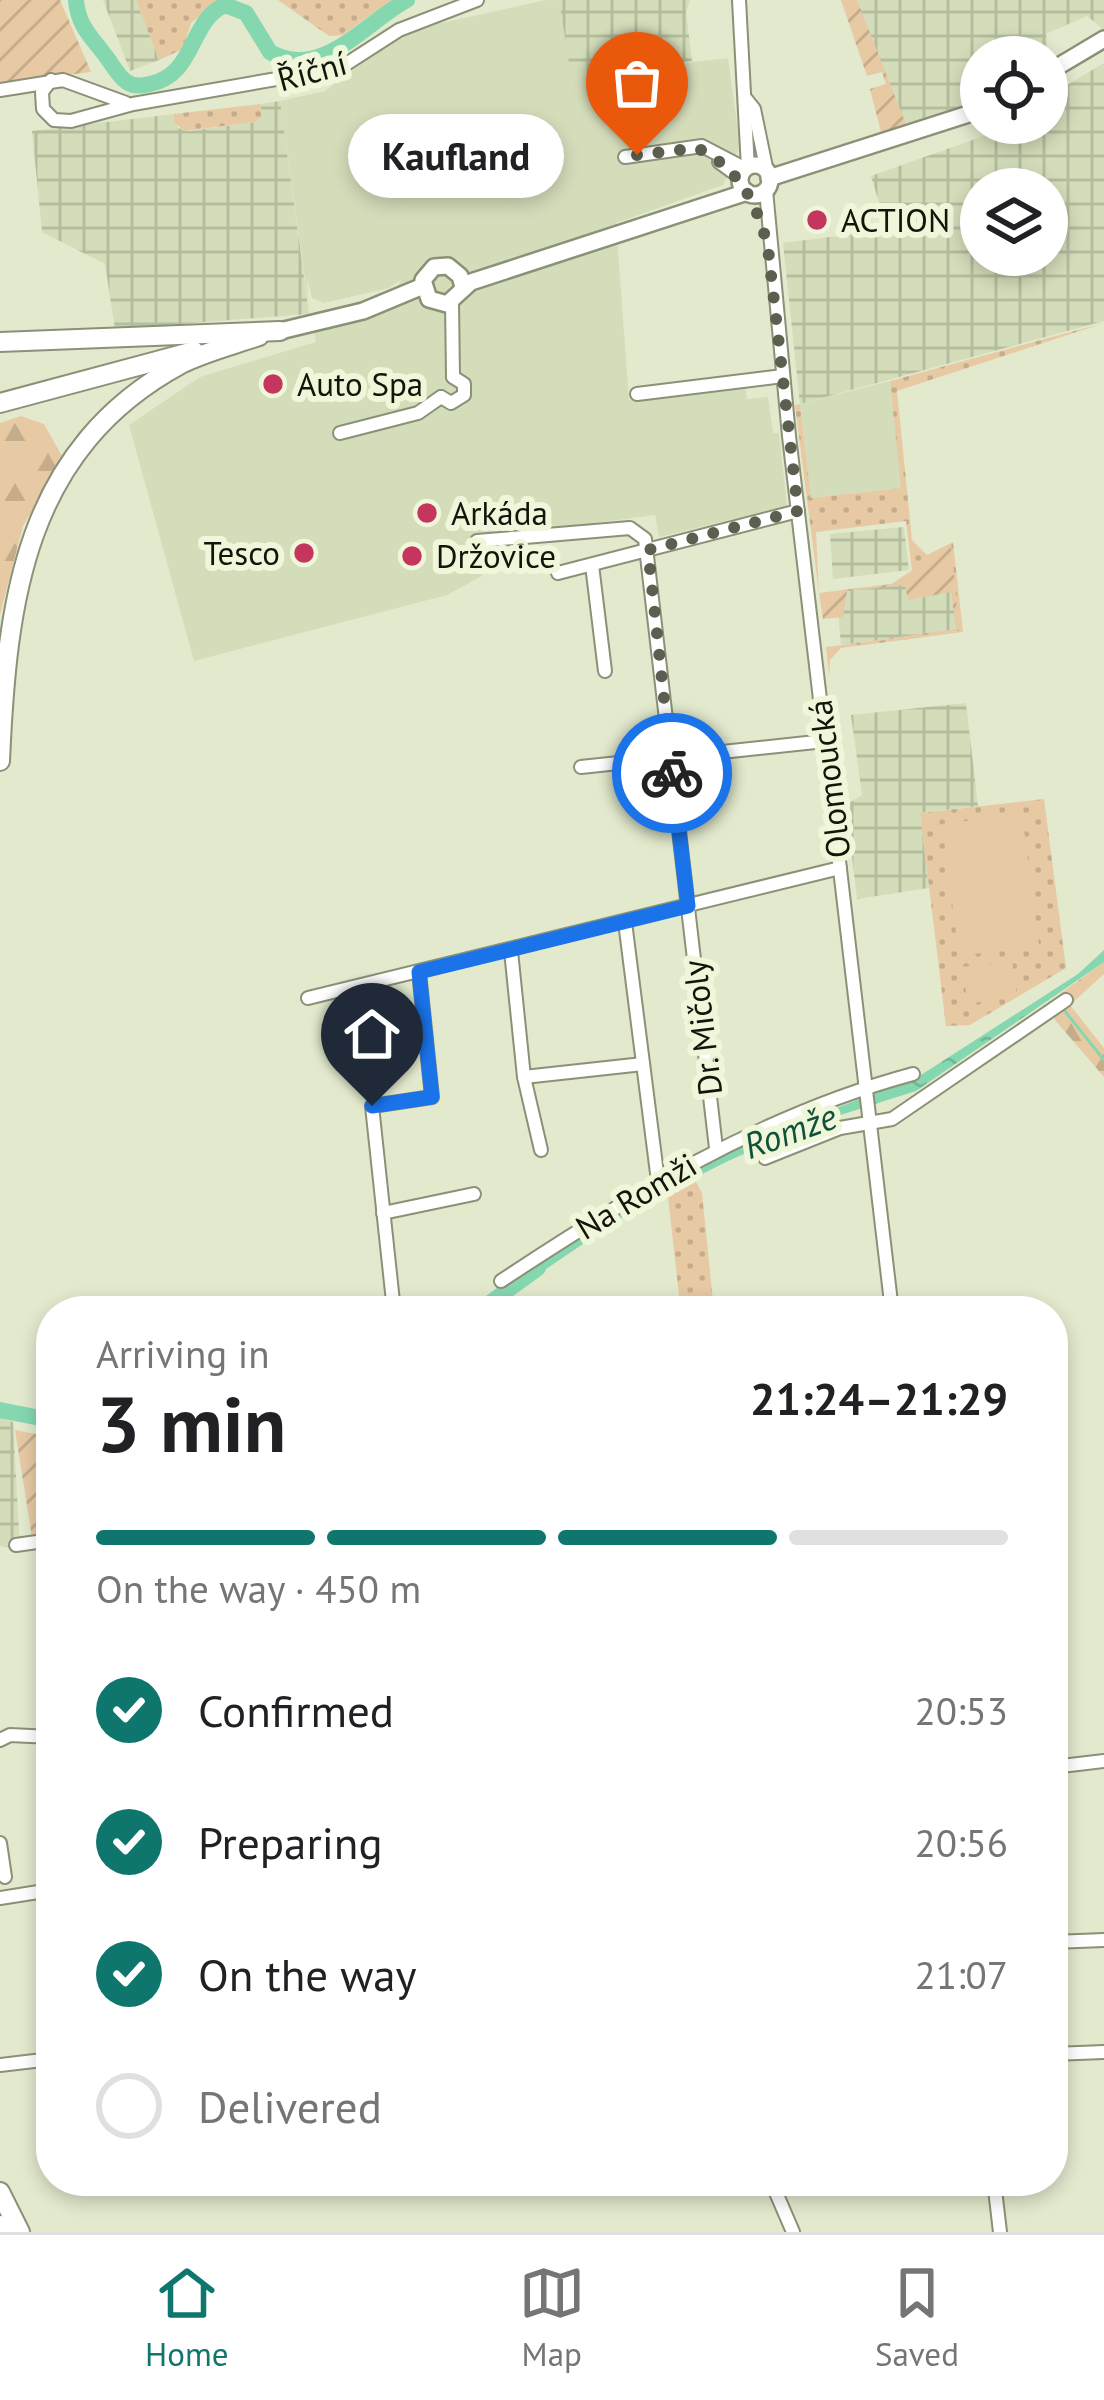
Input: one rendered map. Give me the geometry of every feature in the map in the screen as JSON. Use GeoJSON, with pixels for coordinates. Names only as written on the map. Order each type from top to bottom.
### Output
{"type":"FeatureCollection","features":[{"type":"Feature","properties":{"kind":"highway"},"geometry":{"type":"LineString","coordinates":[[0,403],[280,331]]}},
{"type":"Feature","properties":{"kind":"highway"},"geometry":{"type":"LineString","coordinates":[[0,342],[280,331]]}},
{"type":"Feature","properties":{"kind":"highway"},"geometry":{"type":"LineString","coordinates":[[0,761],[10,609],[23,560],[50,496],[78,453],[130,398],[186,362],[259,336]]}},
{"type":"Feature","properties":{"kind":"highway"},"geometry":{"type":"LineString","coordinates":[[0,2192],[20,2232]]}},
{"type":"Feature","properties":{"kind":"main road"},"geometry":{"type":"LineString","coordinates":[[1068,60],[1104,39]]}},
{"type":"Feature","properties":{"kind":"main road"},"geometry":{"type":"LineString","coordinates":[[280,331],[435,298],[462,281],[544,260],[680,212],[752,180],[960,116]]}},
{"type":"Feature","properties":{"kind":"main road"},"geometry":{"type":"LineString","coordinates":[[435,298],[425,275],[438,266],[462,281]]}},
{"type":"Feature","properties":{"kind":"street","name":"Říční"},"geometry":{"type":"LineString","coordinates":[[51,80],[40,100],[47,116],[59,122],[133,104],[343,67],[399,30],[477,0]]}},
{"type":"Feature","properties":{"kind":"street","name":"Olomoucká"},"geometry":{"type":"LineString","coordinates":[[739,0],[746,98],[754,109],[752,180],[768,248],[890,1296]]}},
{"type":"Feature","properties":{"kind":"street","name":"Říční"},"geometry":{"type":"LineString","coordinates":[[0,89],[51,80],[133,104]]}},
{"type":"Feature","properties":{"kind":"street"},"geometry":{"type":"LineString","coordinates":[[625,157],[702,146],[752,180]]}},
{"type":"Feature","properties":{"kind":"street"},"geometry":{"type":"LineString","coordinates":[[435,298],[451,322],[453,377]]}},
{"type":"Feature","properties":{"kind":"street"},"geometry":{"type":"LineString","coordinates":[[638,394],[783,376]]}},
{"type":"Feature","properties":{"kind":"street"},"geometry":{"type":"LineString","coordinates":[[441,397],[455,403],[464,395],[464,384],[453,377]]}},
{"type":"Feature","properties":{"kind":"street"},"geometry":{"type":"LineString","coordinates":[[441,397],[442,381],[453,377]]}},
{"type":"Feature","properties":{"kind":"street"},"geometry":{"type":"LineString","coordinates":[[340,433],[418,413],[441,397]]}},
{"type":"Feature","properties":{"kind":"street"},"geometry":{"type":"LineString","coordinates":[[559,574],[798,511]]}},
{"type":"Feature","properties":{"kind":"street"},"geometry":{"type":"LineString","coordinates":[[477,541],[630,528],[641,533],[648,550]]}},
{"type":"Feature","properties":{"kind":"street","name":"Dr. Mičoly"},"geometry":{"type":"LineString","coordinates":[[648,550],[716,1148]]}},
{"type":"Feature","properties":{"kind":"street"},"geometry":{"type":"LineString","coordinates":[[592,565],[605,671]]}},
{"type":"Feature","properties":{"kind":"street"},"geometry":{"type":"LineString","coordinates":[[581,767],[825,741]]}},
{"type":"Feature","properties":{"kind":"street"},"geometry":{"type":"LineString","coordinates":[[308,998],[840,868]]}},
{"type":"Feature","properties":{"kind":"street"},"geometry":{"type":"LineString","coordinates":[[625,922],[658,1181]]}},
{"type":"Feature","properties":{"kind":"street"},"geometry":{"type":"LineString","coordinates":[[511,951],[524,1077],[542,1150]]}},
{"type":"Feature","properties":{"kind":"street"},"geometry":{"type":"LineString","coordinates":[[392,1296],[372,1106],[432,1097],[419,972]]}},
{"type":"Feature","properties":{"kind":"street"},"geometry":{"type":"LineString","coordinates":[[765,1158],[840,1128],[892,1118],[1066,1000]]}},
{"type":"Feature","properties":{"kind":"street"},"geometry":{"type":"LineString","coordinates":[[524,1077],[643,1064]]}},
{"type":"Feature","properties":{"kind":"street","name":"Na Romži"},"geometry":{"type":"LineString","coordinates":[[501,1281],[716,1148],[866,1087],[913,1074]]}},
{"type":"Feature","properties":{"kind":"street"},"geometry":{"type":"LineString","coordinates":[[383,1213],[473,1194]]}},
{"type":"Feature","properties":{"kind":"street"},"geometry":{"type":"LineString","coordinates":[[16,1545],[36,1542]]}},
{"type":"Feature","properties":{"kind":"street"},"geometry":{"type":"LineString","coordinates":[[1,1740],[36,1738]]}},
{"type":"Feature","properties":{"kind":"street"},"geometry":{"type":"LineString","coordinates":[[1068,1766],[1104,1761]]}},
{"type":"Feature","properties":{"kind":"street"},"geometry":{"type":"LineString","coordinates":[[0,1843],[3,1875],[19,1894]]}},
{"type":"Feature","properties":{"kind":"street"},"geometry":{"type":"LineString","coordinates":[[0,1898],[36,1892]]}},
{"type":"Feature","properties":{"kind":"street"},"geometry":{"type":"LineString","coordinates":[[1068,1941],[1104,1940]]}},
{"type":"Feature","properties":{"kind":"street"},"geometry":{"type":"LineString","coordinates":[[1068,2053],[1104,2052]]}},
{"type":"Feature","properties":{"kind":"street"},"geometry":{"type":"LineString","coordinates":[[0,2065],[36,2061]]}},
{"type":"Feature","properties":{"kind":"street"},"geometry":{"type":"LineString","coordinates":[[778,2196],[794,2232]]}},
{"type":"Feature","properties":{"kind":"street"},"geometry":{"type":"LineString","coordinates":[[996,2196],[1000,2232]]}},
{"type":"Feature","properties":{"kind":"shaded area"},"geometry":{"type":"Polygon","coordinates":[[[103,0],[136,0],[159,60],[130,71],[103,0]]]}},
{"type":"Feature","properties":{"kind":"shaded area"},"geometry":{"type":"Polygon","coordinates":[[[559,0],[572,76],[728,58],[740,146],[723,185],[616,223],[629,400],[745,386],[747,399],[768,397],[773,433],[779,433],[787,506],[659,537],[655,515],[486,537],[482,576],[447,595],[194,661],[129,425],[200,377],[316,342],[310,314],[394,293],[401,280],[389,288],[324,303],[312,298],[307,278],[309,309],[280,101],[325,91],[405,31],[559,0]]]}},
{"type":"Feature","properties":{"kind":"shaded area"},"geometry":{"type":"Polygon","coordinates":[[[559,0],[690,0],[686,12],[692,61],[571,76],[559,0]]]}},
{"type":"Feature","properties":{"kind":"shaded area"},"geometry":{"type":"Polygon","coordinates":[[[856,0],[1104,0],[1104,30],[1087,16],[1046,36],[960,36],[960,108],[907,127],[856,0]]]}},
{"type":"Feature","properties":{"kind":"shaded area"},"geometry":{"type":"Polygon","coordinates":[[[1104,63],[1104,321],[800,404],[783,243],[853,234],[885,222],[871,176],[961,144],[1068,144],[1068,84],[1104,63]]]}},
{"type":"Feature","properties":{"kind":"shaded area"},"geometry":{"type":"Polygon","coordinates":[[[280,101],[309,314],[115,329],[105,264],[42,232],[32,131],[174,114],[178,128],[189,131],[256,122],[262,117],[260,104],[280,101]]]}},
{"type":"Feature","properties":{"kind":"shaded area"},"geometry":{"type":"Polygon","coordinates":[[[890,381],[902,488],[811,498],[800,404],[890,381]]]}},
{"type":"Feature","properties":{"kind":"shaded area"},"geometry":{"type":"Polygon","coordinates":[[[904,527],[909,570],[833,579],[830,534],[904,527]]]}},
{"type":"Feature","properties":{"kind":"shaded area"},"geometry":{"type":"Polygon","coordinates":[[[951,544],[959,631],[841,645],[836,591],[892,584],[951,544]]]}},
{"type":"Feature","properties":{"kind":"shaded area"},"geometry":{"type":"Polygon","coordinates":[[[966,703],[978,806],[920,813],[929,888],[857,899],[846,805],[862,795],[851,715],[966,703]]]}},
{"type":"Feature","properties":{"kind":"shaded area"},"geometry":{"type":"Polygon","coordinates":[[[0,1418],[13,1422],[20,1549],[0,1546],[0,1418]]]}},
{"type":"Feature","properties":{"kind":"green space"},"geometry":{"type":"Polygon","coordinates":[[[0,0],[60,0],[91,72],[0,84],[0,0]]]}},
{"type":"Feature","properties":{"kind":"green space"},"geometry":{"type":"Polygon","coordinates":[[[136,0],[219,0],[191,23],[183,49],[159,60],[136,0]]]}},
{"type":"Feature","properties":{"kind":"green space"},"geometry":{"type":"Polygon","coordinates":[[[278,0],[391,0],[343,35],[329,36],[278,0]]]}},
{"type":"Feature","properties":{"kind":"green space"},"geometry":{"type":"Polygon","coordinates":[[[841,0],[857,0],[907,127],[882,136],[870,89],[886,84],[882,72],[867,76],[841,0]]]}},
{"type":"Feature","properties":{"kind":"green space"},"geometry":{"type":"Polygon","coordinates":[[[260,104],[262,117],[256,122],[184,131],[174,122],[174,114],[260,104]]]}},
{"type":"Feature","properties":{"kind":"green space"},"geometry":{"type":"Polygon","coordinates":[[[1104,323],[897,391],[912,540],[927,555],[953,542],[963,632],[841,648],[830,660],[829,676],[826,647],[959,631],[951,546],[912,571],[906,521],[816,532],[819,593],[795,405],[800,404],[811,498],[901,488],[890,381],[1104,323]]]}},
{"type":"Feature","properties":{"kind":"green space"},"geometry":{"type":"Polygon","coordinates":[[[21,416],[44,424],[63,458],[23,526],[0,615],[0,423],[21,416]]]}},
{"type":"Feature","properties":{"kind":"green space"},"geometry":{"type":"Polygon","coordinates":[[[951,544],[959,631],[841,645],[956,629],[951,592],[908,600],[905,585],[847,591],[843,617],[823,619],[819,593],[892,584],[951,544]]]}},
{"type":"Feature","properties":{"kind":"green space"},"geometry":{"type":"Polygon","coordinates":[[[1044,799],[1066,968],[970,1025],[946,1026],[920,813],[1044,799]]]}},
{"type":"Feature","properties":{"kind":"green space"},"geometry":{"type":"Polygon","coordinates":[[[1022,814],[1039,945],[959,956],[942,824],[1022,814]]]}},
{"type":"Feature","properties":{"kind":"green space"},"geometry":{"type":"Polygon","coordinates":[[[1012,961],[1017,996],[968,1004],[962,967],[1012,961]]]}},
{"type":"Feature","properties":{"kind":"green space"},"geometry":{"type":"Polygon","coordinates":[[[1104,962],[1104,974],[1070,1005],[1104,1048],[1104,1077],[1043,1006],[1104,962]]]}},
{"type":"Feature","properties":{"kind":"green space"},"geometry":{"type":"Polygon","coordinates":[[[696,1182],[702,1193],[712,1296],[679,1296],[668,1197],[696,1182]]]}},
{"type":"Feature","properties":{"kind":"green space"},"geometry":{"type":"Polygon","coordinates":[[[15,1430],[36,1434],[36,1536],[32,1537],[15,1430]]]}},
{"type":"Feature","properties":{"kind":"water"},"geometry":{"type":"Polygon","coordinates":[[[1104,950],[1104,962],[916,1091],[809,1125],[728,1161],[639,1206],[524,1284],[518,1276],[579,1233],[717,1155],[921,1075],[1078,974],[1104,950]]]}},
{"type":"Feature","properties":{"kind":"waterway"},"geometry":{"type":"LineString","coordinates":[[76,0],[89,35],[123,79],[137,85],[165,79],[176,70],[205,22],[225,5],[246,13],[270,52],[307,59],[343,45],[407,0]]}},
{"type":"Feature","properties":{"kind":"waterway"},"geometry":{"type":"LineString","coordinates":[[1064,1010],[1104,1060]]}},
{"type":"Feature","properties":{"kind":"waterway","name":"Romže"},"geometry":{"type":"LineString","coordinates":[[500,1296],[538,1268]]}},
{"type":"Feature","properties":{"kind":"waterway","name":"Romže"},"geometry":{"type":"LineString","coordinates":[[0,1410],[36,1417]]}},
{"type":"Feature","properties":{"kind":"way so far"},"geometry":{"type":"LineString","coordinates":[[637,155],[697,148],[741,178],[756,206],[768,248],[798,511],[648,550],[672,773]]}},
{"type":"Feature","properties":{"kind":"place","name":"Kaufland"},"geometry":{"type":"Point","coordinates":[637,155]}},
{"type":"Feature","properties":{"kind":"place","name":"ACTION"},"geometry":{"type":"Point","coordinates":[817,220]}},
{"type":"Feature","properties":{"kind":"place","name":"Auto Spa"},"geometry":{"type":"Point","coordinates":[273,384]}},
{"type":"Feature","properties":{"kind":"place","name":"Arkáda"},"geometry":{"type":"Point","coordinates":[427,513]}},
{"type":"Feature","properties":{"kind":"place","name":"Tesco"},"geometry":{"type":"Point","coordinates":[304,553]}},
{"type":"Feature","properties":{"kind":"place","name":"Držovice"},"geometry":{"type":"Point","coordinates":[412,556]}},
{"type":"Feature","properties":{"kind":"route"},"geometry":{"type":"LineString","coordinates":[[372,1106],[432,1097],[419,972],[688,906],[672,773]]}}]}
